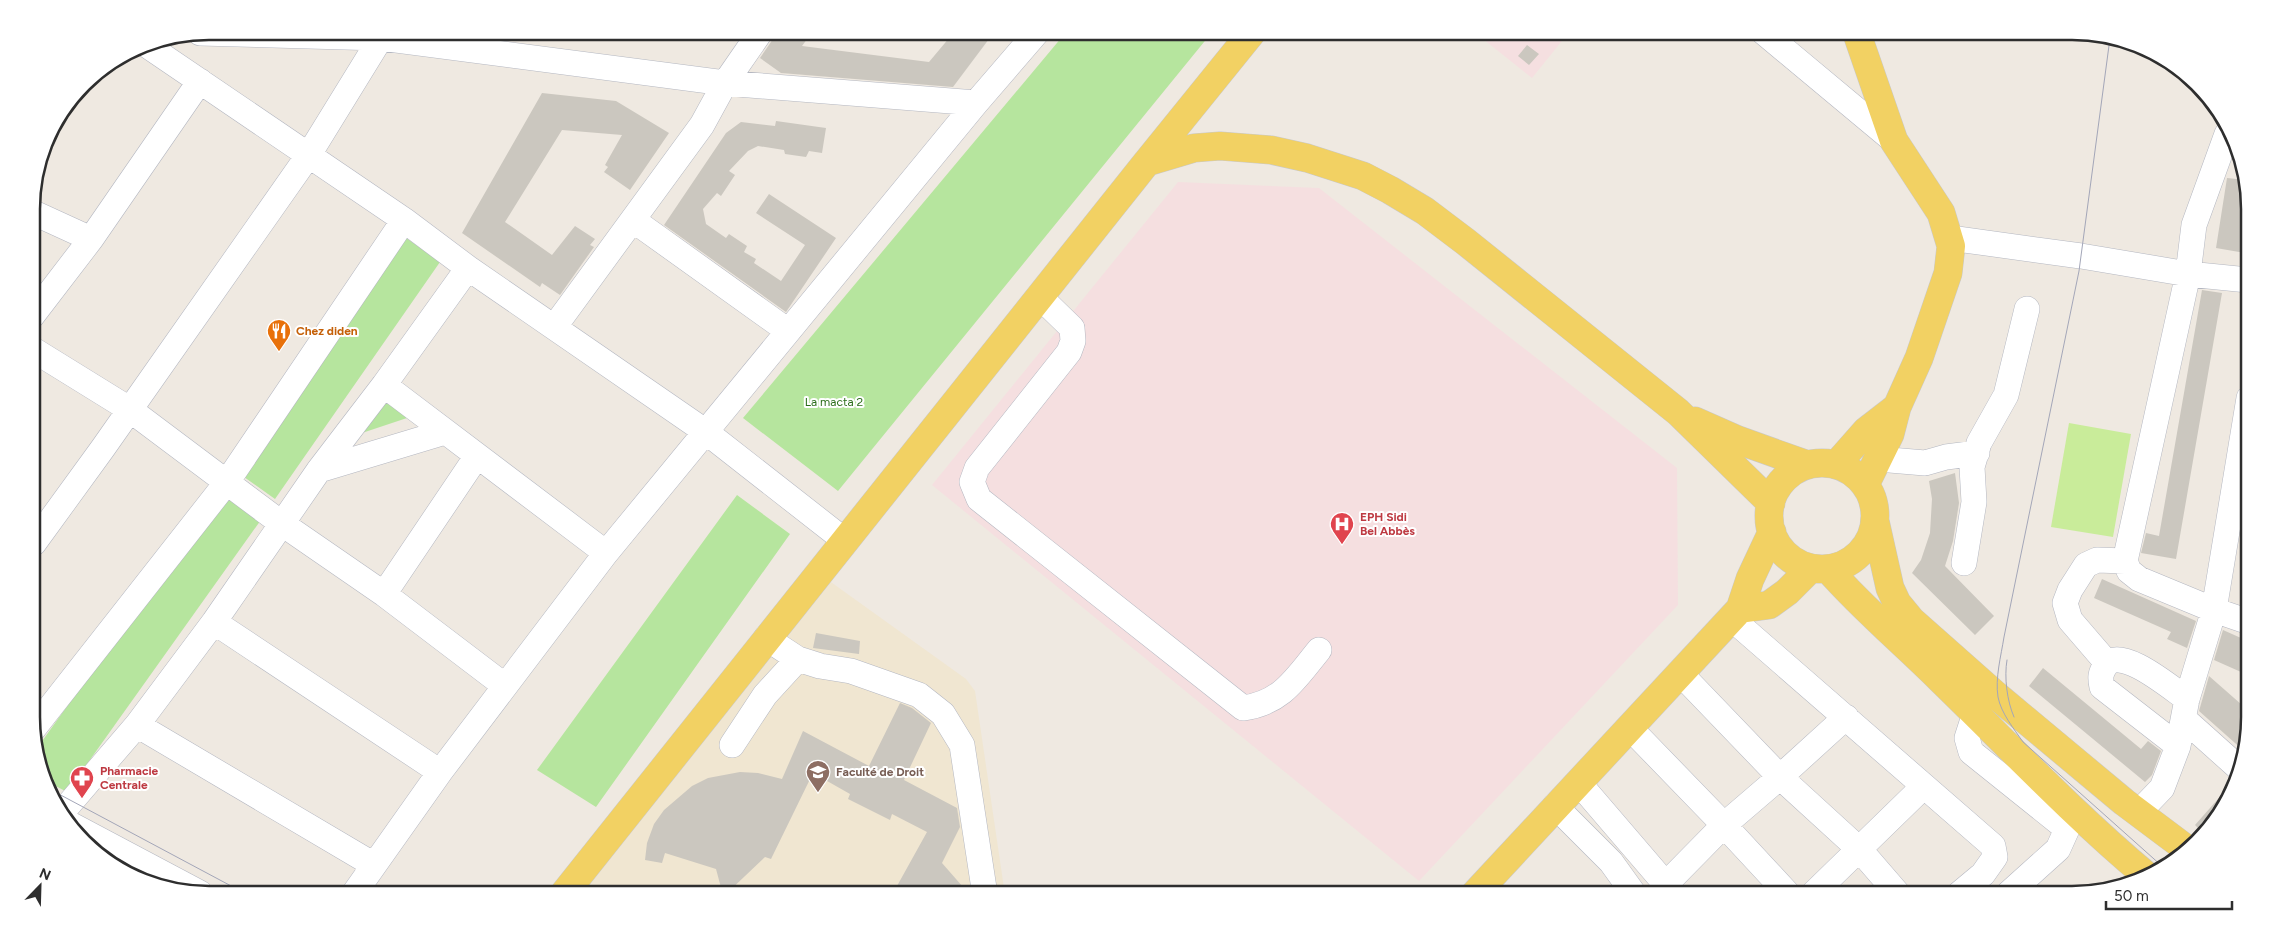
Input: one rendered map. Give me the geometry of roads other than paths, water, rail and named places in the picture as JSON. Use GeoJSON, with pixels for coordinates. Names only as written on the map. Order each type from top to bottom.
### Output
{"type":"FeatureCollection","features":[{"type":"Feature","properties":{"kind":"main road"},"geometry":{"type":"LineString","coordinates":[[570,886],[844,540],[1246,40]]}},
{"type":"Feature","properties":{"kind":"main road"},"geometry":{"type":"LineString","coordinates":[[1859,40],[1894,141],[1941,214],[1951,246],[1948,273],[1919,358],[1897,407],[1890,434],[1865,485]]}},
{"type":"Feature","properties":{"kind":"main road"},"geometry":{"type":"LineString","coordinates":[[1147,162],[1194,148],[1220,146],[1271,150],[1307,158],[1363,176],[1397,194],[1439,221],[1678,412],[1771,503]]}},
{"type":"Feature","properties":{"kind":"main road"},"geometry":{"type":"LineString","coordinates":[[1836,465],[1866,431],[1897,407]]}},
{"type":"Feature","properties":{"kind":"main road"},"geometry":{"type":"LineString","coordinates":[[1678,412],[1738,440],[1808,465],[1836,465],[1857,476],[1865,485],[1875,508],[1875,521],[1890,588],[1897,603],[1911,620],[1998,697],[2138,813],[2181,845]]}},
{"type":"Feature","properties":{"kind":"main road"},"geometry":{"type":"LineString","coordinates":[[1808,465],[1796,470],[1785,479],[1776,490],[1771,503],[1769,518],[1772,532],[1778,545],[1787,555],[1798,563],[1820,568],[1845,564],[1860,553],[1870,538],[1875,521]]}},
{"type":"Feature","properties":{"kind":"main road"},"geometry":{"type":"LineString","coordinates":[[1481,886],[1736,614],[1772,532]]}},
{"type":"Feature","properties":{"kind":"main road"},"geometry":{"type":"LineString","coordinates":[[1736,614],[1768,605],[1820,568]]}},
{"type":"Feature","properties":{"kind":"main road"},"geometry":{"type":"LineString","coordinates":[[1820,568],[1940,678],[2070,819],[2140,871]]}},
{"type":"Feature","properties":{"kind":"street"},"geometry":{"type":"LineString","coordinates":[[40,535],[308,156],[379,40]]}},
{"type":"Feature","properties":{"kind":"street"},"geometry":{"type":"LineString","coordinates":[[425,40],[726,83],[976,103]]}},
{"type":"Feature","properties":{"kind":"street"},"geometry":{"type":"LineString","coordinates":[[555,326],[702,125],[726,83],[755,40]]}},
{"type":"Feature","properties":{"kind":"street"},"geometry":{"type":"LineString","coordinates":[[359,886],[440,772],[606,553],[976,103],[1030,40]]}},
{"type":"Feature","properties":{"kind":"street"},"geometry":{"type":"LineString","coordinates":[[1773,40],[1894,141]]}},
{"type":"Feature","properties":{"kind":"street"},"geometry":{"type":"LineString","coordinates":[[153,50],[404,220],[468,268],[555,326],[706,432],[844,540]]}},
{"type":"Feature","properties":{"kind":"street"},"geometry":{"type":"LineString","coordinates":[[40,306],[91,239],[200,81]]}},
{"type":"Feature","properties":{"kind":"street"},"geometry":{"type":"LineString","coordinates":[[2225,138],[2194,226],[2188,274],[2125,561],[2129,571],[2139,579],[2241,619]]}},
{"type":"Feature","properties":{"kind":"street"},"geometry":{"type":"LineString","coordinates":[[40,216],[91,239]]}},
{"type":"Feature","properties":{"kind":"street"},"geometry":{"type":"LineString","coordinates":[[40,720],[227,482],[404,220]]}},
{"type":"Feature","properties":{"kind":"street"},"geometry":{"type":"LineString","coordinates":[[633,220],[788,332]]}},
{"type":"Feature","properties":{"kind":"street"},"geometry":{"type":"LineString","coordinates":[[1950,238],[2081,256],[2188,274],[2241,279]]}},
{"type":"Feature","properties":{"kind":"street"},"geometry":{"type":"LineString","coordinates":[[67,807],[138,725],[214,622],[319,470],[384,385],[468,268]]}},
{"type":"Feature","properties":{"kind":"street"},"geometry":{"type":"LineString","coordinates":[[1039,296],[1072,328],[1071,347],[977,468],[972,482],[979,499],[1243,708],[1261,706],[1284,693],[1319,650]]}},
{"type":"Feature","properties":{"kind":"street"},"geometry":{"type":"LineString","coordinates":[[1964,563],[1974,502],[1972,467],[1980,444],[2006,395],[2027,309]]}},
{"type":"Feature","properties":{"kind":"street"},"geometry":{"type":"LineString","coordinates":[[40,354],[129,409],[281,524],[384,594],[505,686]]}},
{"type":"Feature","properties":{"kind":"street"},"geometry":{"type":"LineString","coordinates":[[384,385],[606,553]]}},
{"type":"Feature","properties":{"kind":"street"},"geometry":{"type":"LineString","coordinates":[[319,470],[445,432]]}},
{"type":"Feature","properties":{"kind":"street"},"geometry":{"type":"LineString","coordinates":[[2138,813],[2162,788],[2178,746],[2186,709],[2214,610],[2241,446]]}},
{"type":"Feature","properties":{"kind":"street"},"geometry":{"type":"LineString","coordinates":[[1878,459],[1925,463],[1946,457],[1977,453]]}},
{"type":"Feature","properties":{"kind":"street"},"geometry":{"type":"LineString","coordinates":[[384,594],[477,456]]}},
{"type":"Feature","properties":{"kind":"street"},"geometry":{"type":"LineString","coordinates":[[2107,663],[2070,620],[2065,603],[2070,590],[2086,565],[2097,560],[2125,561]]}},
{"type":"Feature","properties":{"kind":"street"},"geometry":{"type":"LineString","coordinates":[[1736,614],[1846,717],[1993,846],[1996,857],[1983,874],[1969,886]]}},
{"type":"Feature","properties":{"kind":"street"},"geometry":{"type":"LineString","coordinates":[[214,622],[440,772]]}},
{"type":"Feature","properties":{"kind":"street"},"geometry":{"type":"LineString","coordinates":[[766,638],[798,659],[820,666],[851,671],[920,695],[943,714],[962,745],[984,886]]}},
{"type":"Feature","properties":{"kind":"street"},"geometry":{"type":"LineString","coordinates":[[732,745],[765,695],[798,659]]}},
{"type":"Feature","properties":{"kind":"street"},"geometry":{"type":"LineString","coordinates":[[2178,746],[2102,687],[2100,677],[2107,663],[2116,659],[2129,660],[2186,709],[2234,763]]}},
{"type":"Feature","properties":{"kind":"street"},"geometry":{"type":"LineString","coordinates":[[1680,673],[1780,777],[1860,850],[1891,886]]}},
{"type":"Feature","properties":{"kind":"street"},"geometry":{"type":"LineString","coordinates":[[1672,886],[1724,825],[1846,717]]}},
{"type":"Feature","properties":{"kind":"street"},"geometry":{"type":"LineString","coordinates":[[138,725],[374,865]]}},
{"type":"Feature","properties":{"kind":"street"},"geometry":{"type":"LineString","coordinates":[[1630,728],[1781,886]]}},
{"type":"Feature","properties":{"kind":"street"},"geometry":{"type":"LineString","coordinates":[[1578,782],[1666,886]]}},
{"type":"Feature","properties":{"kind":"street"},"geometry":{"type":"LineString","coordinates":[[1822,886],[1924,786]]}},
{"type":"Feature","properties":{"kind":"street"},"geometry":{"type":"LineString","coordinates":[[1555,806],[1611,862],[1628,886]]}},
{"type":"Feature","properties":{"kind":"street"},"geometry":{"type":"LineString","coordinates":[[2017,886],[2058,849],[2070,819]]}},
{"type":"Feature","properties":{"kind":"street"},"geometry":{"type":"LineString","coordinates":[[88,834],[173,882]]}},
{"type":"Feature","properties":{"kind":"tram line"},"geometry":{"type":"LineString","coordinates":[[2109,44],[2079,271],[2004,637],[1997,690],[2002,709],[2023,742],[2157,862]]}},
{"type":"Feature","properties":{"kind":"tram line"},"geometry":{"type":"LineString","coordinates":[[2007,660],[2007,689],[2014,717]]}},
{"type":"Feature","properties":{"kind":"tram line"},"geometry":{"type":"LineString","coordinates":[[58,794],[231,886]]}},
{"type":"Feature","properties":{"kind":"place","name":"Chez diden"},"geometry":{"type":"Point","coordinates":[279,352]}},
{"type":"Feature","properties":{"kind":"place","name":"EPH Sidi Bel Abbès"},"geometry":{"type":"Point","coordinates":[1342,545]}},
{"type":"Feature","properties":{"kind":"place","name":"Faculté de Droit"},"geometry":{"type":"Point","coordinates":[818,793]}},
{"type":"Feature","properties":{"kind":"place","name":"Pharmacie Centrale"},"geometry":{"type":"Point","coordinates":[82,799]}},
{"type":"Feature","properties":{"kind":"park label","name":"La macta 2"},"geometry":{"type":"Point","coordinates":[834,402]}}]}
